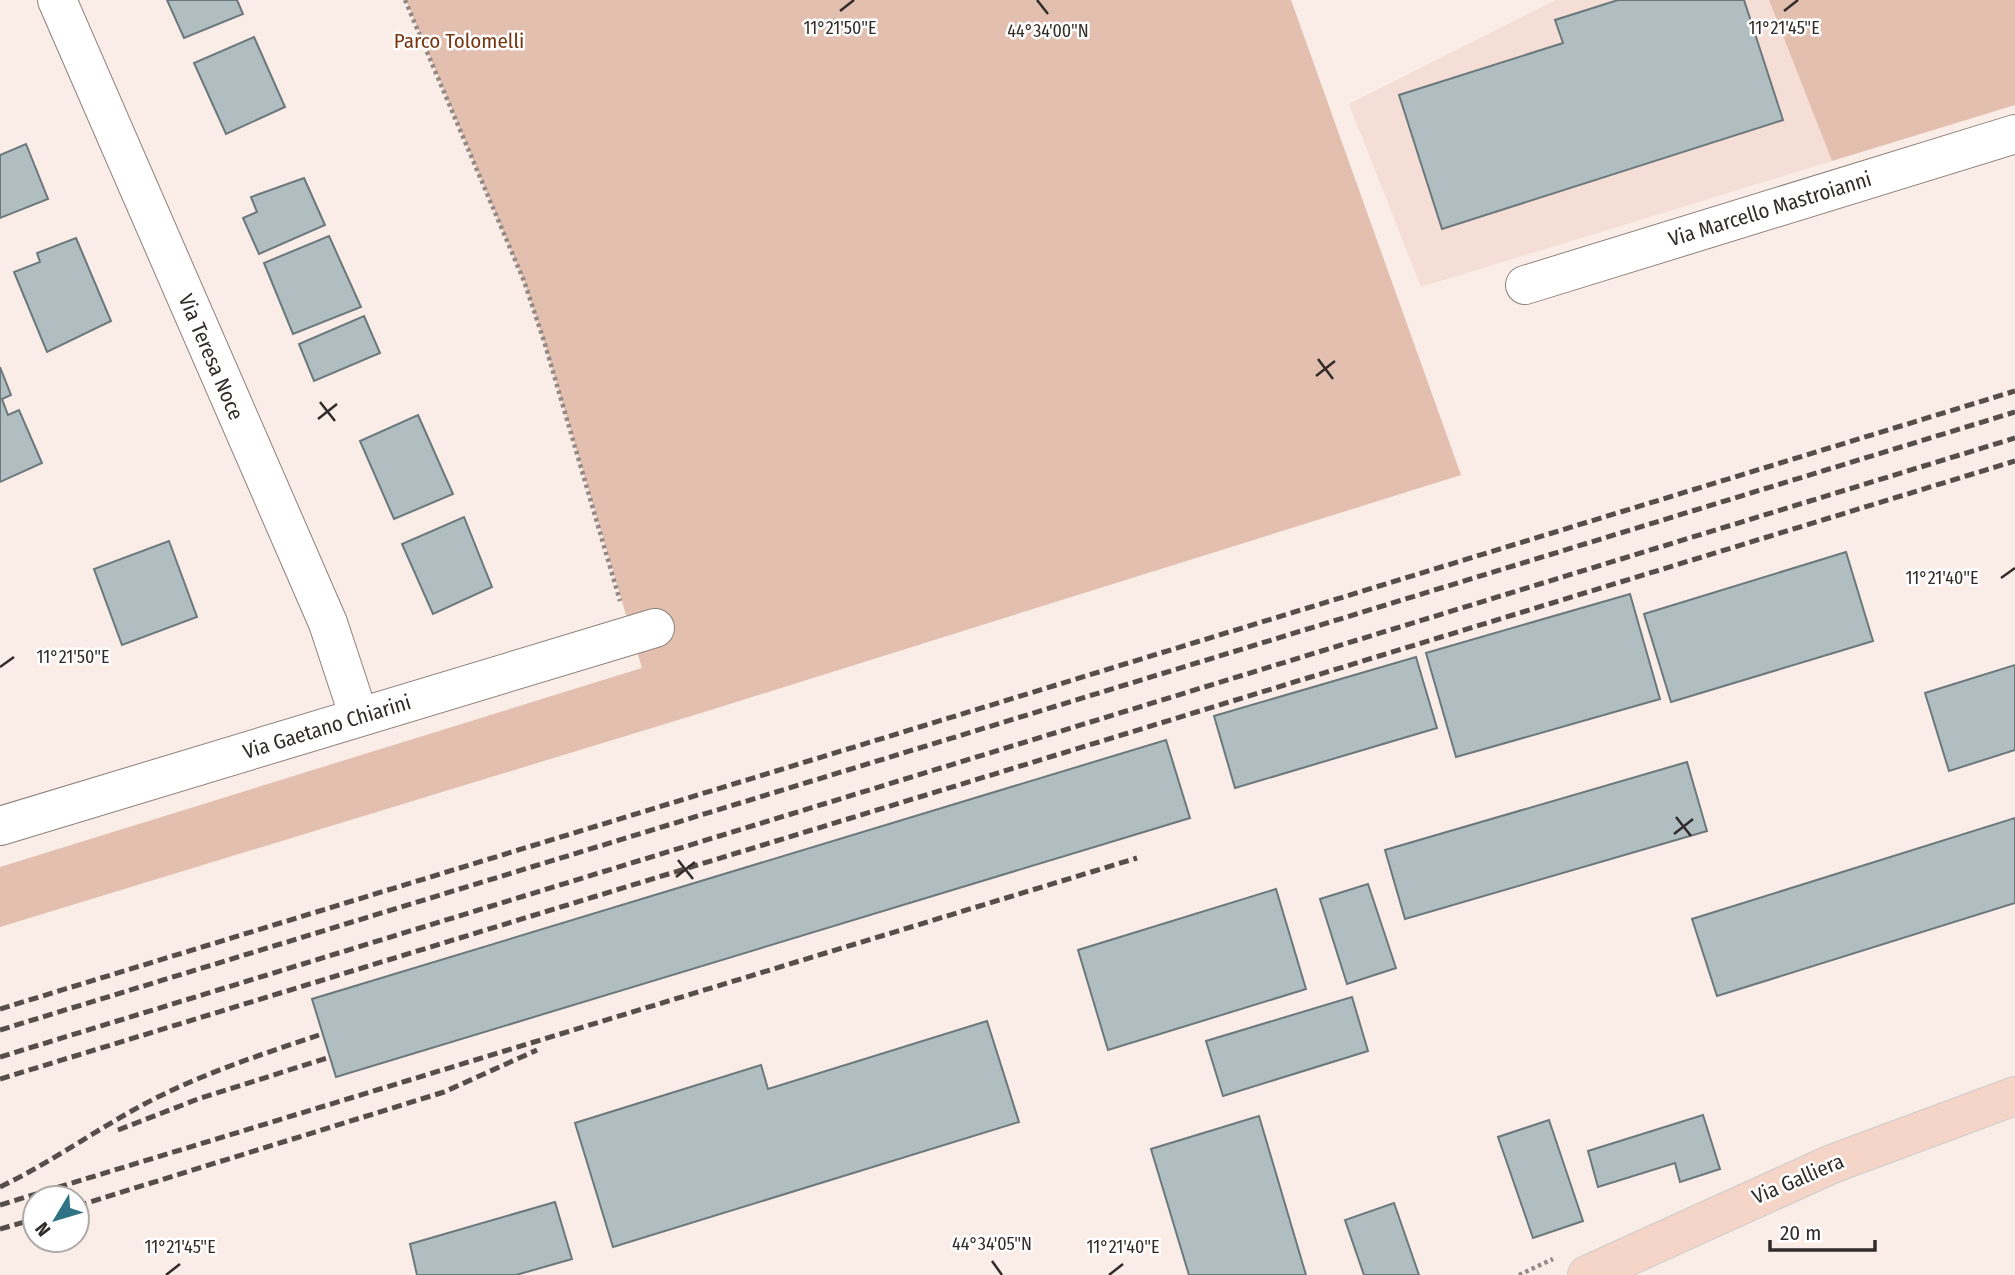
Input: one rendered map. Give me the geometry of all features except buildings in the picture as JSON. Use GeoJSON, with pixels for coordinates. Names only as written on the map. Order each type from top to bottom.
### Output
{"type":"FeatureCollection","features":[{"type":"Feature","properties":{"kind":"main road","name":"Via Galliera"},"geometry":{"type":"LineString","coordinates":[[1587,1275],[1832,1164],[2015,1096]]}},
{"type":"Feature","properties":{"kind":"street","name":"Via Teresa Noce"},"geometry":{"type":"LineString","coordinates":[[57,0],[328,623],[359,717]]}},
{"type":"Feature","properties":{"kind":"street","name":"Via Marcello Mastroianni"},"geometry":{"type":"LineString","coordinates":[[1525,285],[2015,134]]}},
{"type":"Feature","properties":{"kind":"street","name":"Via Gaetano Chiarini"},"geometry":{"type":"LineString","coordinates":[[0,826],[655,628]]}},
{"type":"Feature","properties":{"kind":"path"},"geometry":{"type":"LineString","coordinates":[[405,0],[524,281],[622,608]]}},
{"type":"Feature","properties":{"kind":"shaded area"},"geometry":{"type":"Polygon","coordinates":[[[1556,0],[1769,0],[1832,161],[1421,287],[1349,104],[1556,0]]]}},
{"type":"Feature","properties":{"kind":"green space","name":"Parco Tolomelli"},"geometry":{"type":"Polygon","coordinates":[[[406,0],[1291,0],[1461,475],[701,713],[0,927],[0,867],[642,668],[524,281],[406,0]]]}},
{"type":"Feature","properties":{"kind":"green space"},"geometry":{"type":"Polygon","coordinates":[[[1769,0],[2015,0],[2015,105],[1832,161],[1769,0]]]}},
{"type":"Feature","properties":{"kind":"railway"},"geometry":{"type":"LineString","coordinates":[[0,1009],[2015,391]]}},
{"type":"Feature","properties":{"kind":"railway"},"geometry":{"type":"LineString","coordinates":[[0,1030],[2015,412]]}},
{"type":"Feature","properties":{"kind":"railway"},"geometry":{"type":"LineString","coordinates":[[0,1057],[2015,438]]}},
{"type":"Feature","properties":{"kind":"railway"},"geometry":{"type":"LineString","coordinates":[[0,1079],[2015,461]]}},
{"type":"Feature","properties":{"kind":"railway"},"geometry":{"type":"LineString","coordinates":[[0,1205],[1137,858]]}},
{"type":"Feature","properties":{"kind":"railway"},"geometry":{"type":"LineString","coordinates":[[0,1187],[134,1109],[174,1089],[235,1064],[319,1035]]}},
{"type":"Feature","properties":{"kind":"railway"},"geometry":{"type":"LineString","coordinates":[[91,1202],[444,1092],[537,1050]]}},
{"type":"Feature","properties":{"kind":"railway"},"geometry":{"type":"LineString","coordinates":[[118,1130],[198,1099],[327,1058]]}},
{"type":"Feature","properties":{"kind":"railway"},"geometry":{"type":"LineString","coordinates":[[0,1229],[21,1223]]}}]}
